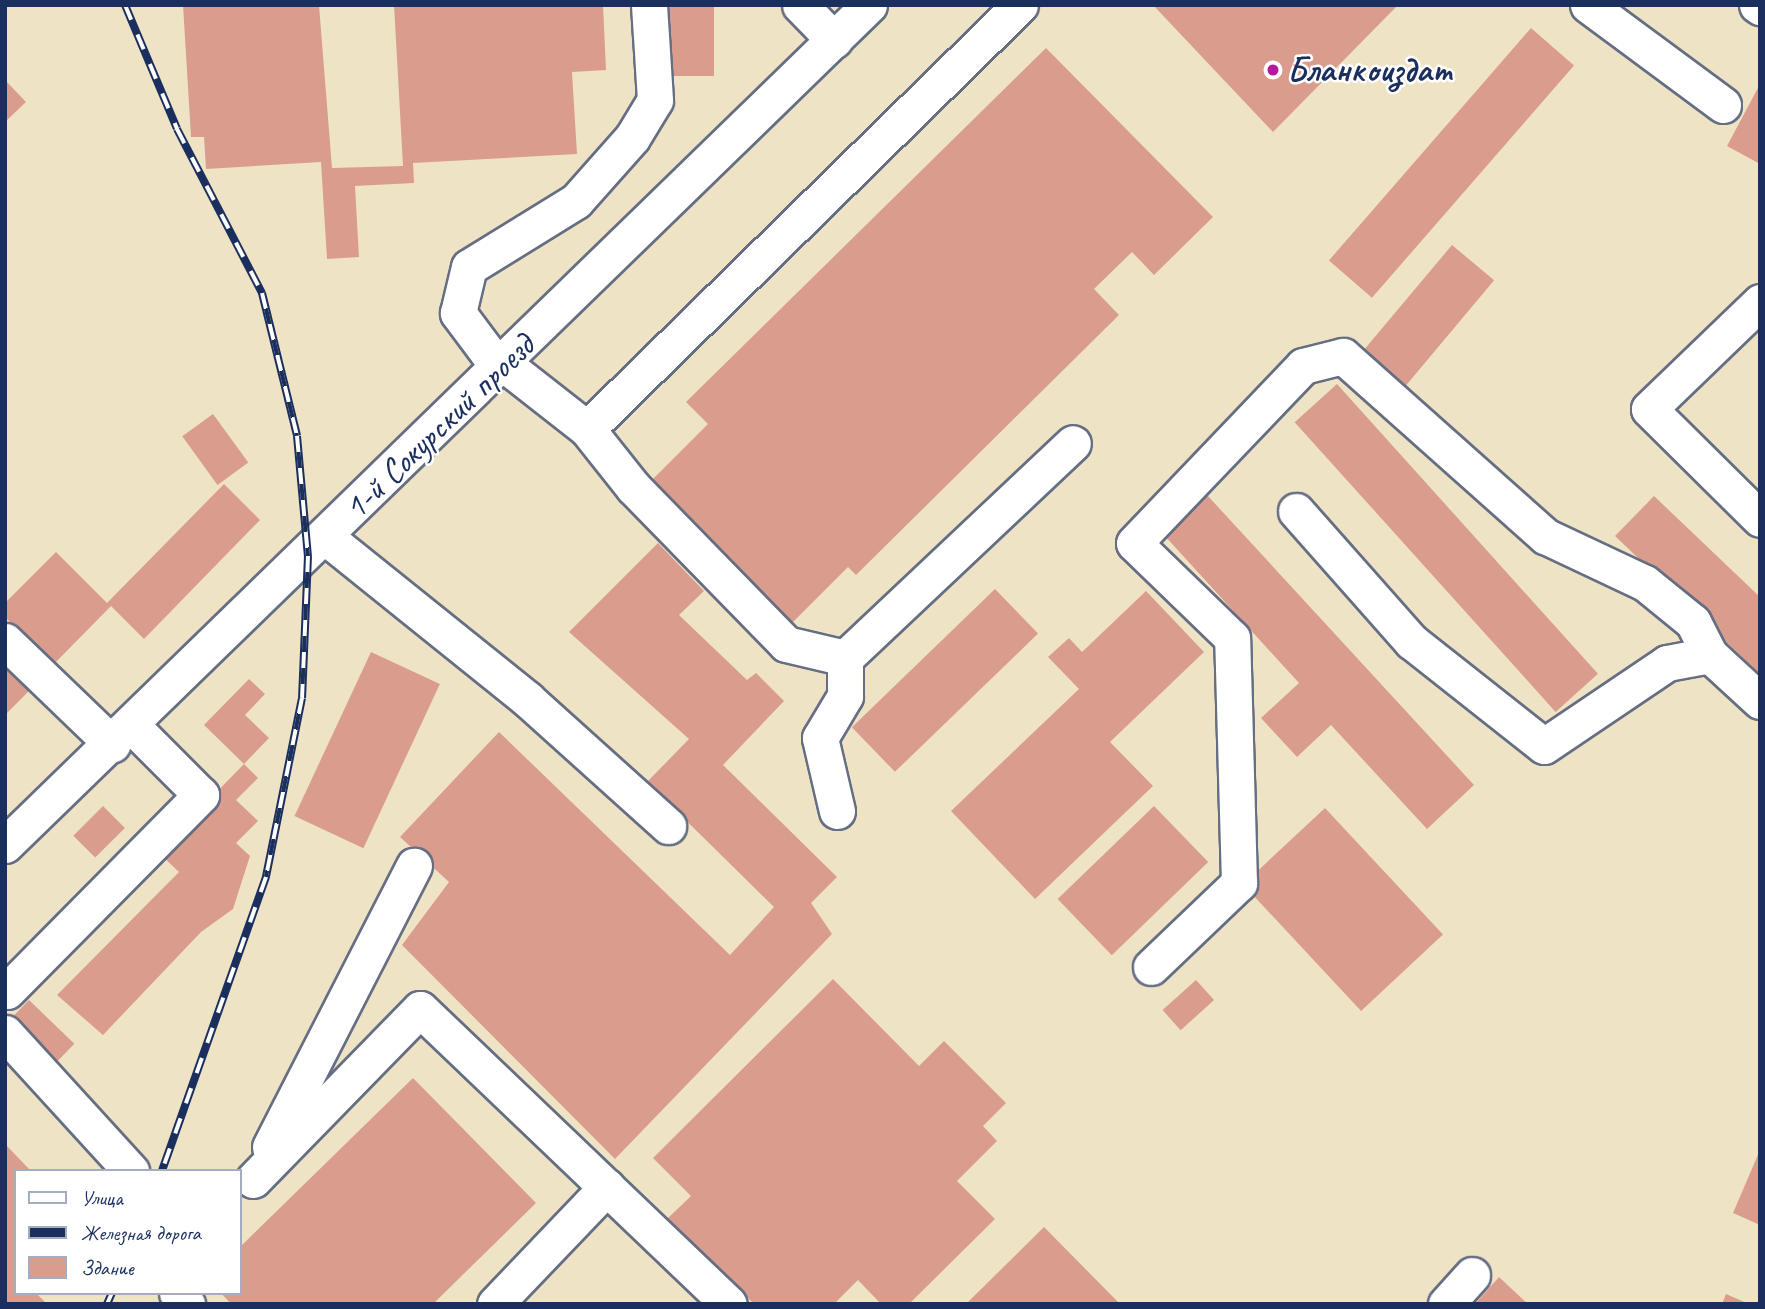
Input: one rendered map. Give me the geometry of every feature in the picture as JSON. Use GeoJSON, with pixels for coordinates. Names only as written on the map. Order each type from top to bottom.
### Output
{"type":"FeatureCollection","features":[{"type":"Feature","properties":{"kind":"street"},"geometry":{"type":"LineString","coordinates":[[649,5],[655,100],[632,138],[576,201],[469,267],[458,313],[502,366],[587,429],[633,486],[786,644],[845,658]]}},
{"type":"Feature","properties":{"kind":"street"},"geometry":{"type":"LineString","coordinates":[[800,5],[834,40]]}},
{"type":"Feature","properties":{"kind":"street","name":"1-й Сокурский проезд"},"geometry":{"type":"LineString","coordinates":[[5,845],[327,537],[869,5]]}},
{"type":"Feature","properties":{"kind":"street"},"geometry":{"type":"LineString","coordinates":[[587,429],[1020,5]]}},
{"type":"Feature","properties":{"kind":"street"},"geometry":{"type":"LineString","coordinates":[[1588,5],[1723,105]]}},
{"type":"Feature","properties":{"kind":"street"},"geometry":{"type":"LineString","coordinates":[[1760,302],[1649,409],[1760,519]]}},
{"type":"Feature","properties":{"kind":"street"},"geometry":{"type":"LineString","coordinates":[[1151,967],[1239,883],[1232,638],[1135,543],[1303,366],[1343,356],[1545,536],[1645,583],[1693,622],[1710,655],[1760,701]]}},
{"type":"Feature","properties":{"kind":"street"},"geometry":{"type":"LineString","coordinates":[[837,811],[821,738],[845,696],[845,658],[1073,443]]}},
{"type":"Feature","properties":{"kind":"street"},"geometry":{"type":"LineString","coordinates":[[1296,511],[1411,641],[1544,746],[1667,663],[1710,655]]}},
{"type":"Feature","properties":{"kind":"street"},"geometry":{"type":"LineString","coordinates":[[327,537],[527,699],[668,826]]}},
{"type":"Feature","properties":{"kind":"street"},"geometry":{"type":"LineString","coordinates":[[5,641],[201,794],[6,991]]}},
{"type":"Feature","properties":{"kind":"street"},"geometry":{"type":"LineString","coordinates":[[246,1189],[414,866]]}},
{"type":"Feature","properties":{"kind":"street"},"geometry":{"type":"LineString","coordinates":[[246,1189],[420,1009],[729,1304]]}},
{"type":"Feature","properties":{"kind":"street"},"geometry":{"type":"LineString","coordinates":[[5,1032],[129,1169]]}},
{"type":"Feature","properties":{"kind":"street"},"geometry":{"type":"LineString","coordinates":[[495,1304],[607,1187]]}},
{"type":"Feature","properties":{"kind":"street"},"geometry":{"type":"LineString","coordinates":[[1446,1304],[1472,1275]]}},
{"type":"Feature","properties":{"kind":"building"},"geometry":{"type":"Polygon","coordinates":[[[183,5],[319,5],[332,168],[403,166],[394,5],[603,5],[606,70],[572,72],[577,154],[413,163],[414,183],[355,186],[359,257],[327,259],[321,162],[206,169],[204,137],[191,137],[183,5]]]}},
{"type":"Feature","properties":{"kind":"building"},"geometry":{"type":"Polygon","coordinates":[[[659,5],[714,5],[714,76],[659,76],[659,5]]]}},
{"type":"Feature","properties":{"kind":"building","name":"Бланкоиздат"},"geometry":{"type":"Polygon","coordinates":[[[1153,5],[1398,5],[1273,132],[1153,5]]]}},
{"type":"Feature","properties":{"kind":"building"},"geometry":{"type":"Polygon","coordinates":[[[1531,28],[1574,65],[1372,298],[1329,260],[1531,28]]]}},
{"type":"Feature","properties":{"kind":"building"},"geometry":{"type":"Polygon","coordinates":[[[1046,48],[1213,217],[1154,275],[1132,252],[1094,289],[1119,315],[856,575],[848,567],[789,626],[648,484],[708,424],[686,402],[1046,48]]]}},
{"type":"Feature","properties":{"kind":"building"},"geometry":{"type":"Polygon","coordinates":[[[5,80],[26,102],[5,122],[5,80]]]}},
{"type":"Feature","properties":{"kind":"building"},"geometry":{"type":"Polygon","coordinates":[[[1760,84],[1760,164],[1727,146],[1760,84]]]}},
{"type":"Feature","properties":{"kind":"building"},"geometry":{"type":"Polygon","coordinates":[[[1452,245],[1494,280],[1400,392],[1358,357],[1452,245]]]}},
{"type":"Feature","properties":{"kind":"building"},"geometry":{"type":"Polygon","coordinates":[[[1337,384],[1598,674],[1556,712],[1295,422],[1337,384]]]}},
{"type":"Feature","properties":{"kind":"building"},"geometry":{"type":"Polygon","coordinates":[[[213,414],[248,463],[218,485],[182,436],[213,414]]]}},
{"type":"Feature","properties":{"kind":"building"},"geometry":{"type":"Polygon","coordinates":[[[224,484],[260,520],[144,639],[111,606],[53,665],[5,617],[5,603],[56,552],[107,603],[224,484]]]}},
{"type":"Feature","properties":{"kind":"building"},"geometry":{"type":"Polygon","coordinates":[[[1207,495],[1474,785],[1427,829],[1331,725],[1297,757],[1261,718],[1299,683],[1164,535],[1207,495]]]}},
{"type":"Feature","properties":{"kind":"building"},"geometry":{"type":"Polygon","coordinates":[[[1654,496],[1760,597],[1760,674],[1615,536],[1654,496]]]}},
{"type":"Feature","properties":{"kind":"building"},"geometry":{"type":"Polygon","coordinates":[[[658,543],[704,591],[679,615],[747,680],[756,673],[784,701],[723,765],[837,877],[811,903],[832,934],[615,1159],[402,945],[449,882],[400,837],[499,732],[730,955],[774,907],[647,782],[689,739],[569,632],[658,543]]]}},
{"type":"Feature","properties":{"kind":"building"},"geometry":{"type":"Polygon","coordinates":[[[995,589],[1038,634],[895,772],[852,727],[995,589]]]}},
{"type":"Feature","properties":{"kind":"building"},"geometry":{"type":"Polygon","coordinates":[[[1146,591],[1204,652],[1110,742],[1153,786],[1035,899],[951,811],[1079,689],[1048,657],[1069,638],[1082,652],[1146,591]]]}},
{"type":"Feature","properties":{"kind":"building"},"geometry":{"type":"Polygon","coordinates":[[[371,652],[440,684],[363,848],[295,816],[371,652]]]}},
{"type":"Feature","properties":{"kind":"building"},"geometry":{"type":"Polygon","coordinates":[[[5,655],[35,685],[5,715],[5,655]]]}},
{"type":"Feature","properties":{"kind":"building"},"geometry":{"type":"Polygon","coordinates":[[[249,679],[265,694],[245,715],[269,738],[244,764],[204,725],[249,679]]]}},
{"type":"Feature","properties":{"kind":"building"},"geometry":{"type":"Polygon","coordinates":[[[244,764],[258,778],[236,800],[258,821],[236,843],[250,856],[233,909],[201,932],[103,1035],[57,995],[179,872],[158,852],[244,764]]]}},
{"type":"Feature","properties":{"kind":"building"},"geometry":{"type":"Polygon","coordinates":[[[103,806],[125,828],[95,858],[73,836],[103,806]]]}},
{"type":"Feature","properties":{"kind":"building"},"geometry":{"type":"Polygon","coordinates":[[[1154,806],[1208,862],[1112,955],[1058,899],[1154,806]]]}},
{"type":"Feature","properties":{"kind":"building"},"geometry":{"type":"Polygon","coordinates":[[[1325,808],[1443,935],[1361,1011],[1243,884],[1325,808]]]}},
{"type":"Feature","properties":{"kind":"building"},"geometry":{"type":"Polygon","coordinates":[[[833,979],[919,1066],[944,1041],[1006,1103],[983,1126],[997,1141],[957,1181],[995,1219],[909,1304],[881,1304],[858,1280],[834,1304],[754,1304],[668,1218],[691,1196],[653,1158],[833,979]]]}},
{"type":"Feature","properties":{"kind":"building"},"geometry":{"type":"Polygon","coordinates":[[[1196,980],[1214,1000],[1181,1030],[1163,1010],[1196,980]]]}},
{"type":"Feature","properties":{"kind":"building"},"geometry":{"type":"Polygon","coordinates":[[[29,1000],[74,1044],[53,1065],[8,1022],[29,1000]]]}},
{"type":"Feature","properties":{"kind":"building"},"geometry":{"type":"Polygon","coordinates":[[[413,1078],[536,1203],[433,1304],[231,1304],[223,1295],[242,1295],[242,1245],[413,1078]]]}},
{"type":"Feature","properties":{"kind":"building"},"geometry":{"type":"Polygon","coordinates":[[[5,1144],[29,1169],[14,1169],[14,1295],[38,1295],[47,1304],[5,1304],[5,1144]]]}},
{"type":"Feature","properties":{"kind":"building"},"geometry":{"type":"Polygon","coordinates":[[[1760,1150],[1760,1225],[1733,1213],[1760,1150]]]}},
{"type":"Feature","properties":{"kind":"building"},"geometry":{"type":"Polygon","coordinates":[[[1044,1227],[1120,1304],[966,1304],[1044,1227]]]}},
{"type":"Feature","properties":{"kind":"building"},"geometry":{"type":"Polygon","coordinates":[[[1499,1277],[1528,1304],[1475,1304],[1499,1277]]]}},
{"type":"Feature","properties":{"kind":"building"},"geometry":{"type":"Polygon","coordinates":[[[1726,1294],[1749,1304],[1722,1304],[1726,1294]]]}},
{"type":"Feature","properties":{"kind":"railway"},"geometry":{"type":"LineString","coordinates":[[125,5],[177,129],[262,293],[297,436],[308,556],[302,698],[266,877],[163,1169]]}},
{"type":"Feature","properties":{"kind":"railway"},"geometry":{"type":"LineString","coordinates":[[107,1304],[111,1295]]}},
{"type":"Feature","properties":{"kind":"place","name":"Бланкоиздат"},"geometry":{"type":"Point","coordinates":[1273,70]}}]}
